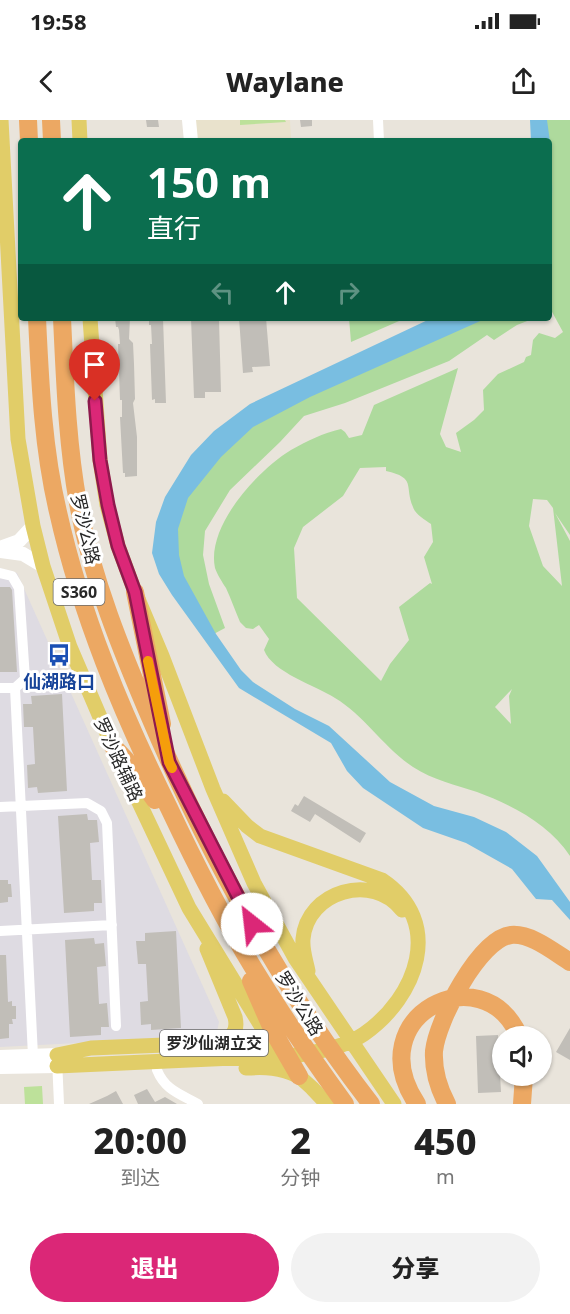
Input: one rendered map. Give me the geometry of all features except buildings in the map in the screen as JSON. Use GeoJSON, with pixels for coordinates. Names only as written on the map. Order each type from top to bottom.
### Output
{"type":"FeatureCollection","features":[{"type":"Feature","properties":{"kind":"highway"},"geometry":{"type":"LineString","coordinates":[[28,120],[29,138]]}},
{"type":"Feature","properties":{"kind":"highway"},"geometry":{"type":"LineString","coordinates":[[51,120],[52,138]]}},
{"type":"Feature","properties":{"kind":"highway","name":"罗沙公路"},"geometry":{"type":"LineString","coordinates":[[37,321],[46,446],[57,510],[89,622],[113,687],[149,769],[254,970],[345,1104]]}},
{"type":"Feature","properties":{"kind":"highway","name":"罗沙公路"},"geometry":{"type":"LineString","coordinates":[[62,321],[69,442],[78,504],[110,617],[133,678],[169,762],[242,907],[336,1057],[371,1104]]}},
{"type":"Feature","properties":{"kind":"highway"},"geometry":{"type":"LineString","coordinates":[[135,592],[169,762]]}},
{"type":"Feature","properties":{"kind":"highway"},"geometry":{"type":"LineString","coordinates":[[112,745],[126,759],[188,847]]}},
{"type":"Feature","properties":{"kind":"highway"},"geometry":{"type":"LineString","coordinates":[[224,916],[273,1031],[298,1076]]}},
{"type":"Feature","properties":{"kind":"highway"},"geometry":{"type":"LineString","coordinates":[[447,1104],[435,1075],[436,1040],[443,1020],[468,974],[490,947],[499,940],[512,935],[527,938],[570,962]]}},
{"type":"Feature","properties":{"kind":"highway"},"geometry":{"type":"LineString","coordinates":[[417,1104],[404,1081],[401,1055],[408,1029],[420,1014],[452,998],[478,999],[503,1012],[513,1026]]}},
{"type":"Feature","properties":{"kind":"highway"},"geometry":{"type":"LineString","coordinates":[[522,1104],[523,1086]]}},
{"type":"Feature","properties":{"kind":"main road","name":"罗沙路辅路"},"geometry":{"type":"LineString","coordinates":[[1,120],[15,412],[23,477],[43,566],[70,647],[112,745],[189,908],[283,1062],[327,1104]]}},
{"type":"Feature","properties":{"kind":"main road"},"geometry":{"type":"LineString","coordinates":[[79,120],[80,138]]}},
{"type":"Feature","properties":{"kind":"main road"},"geometry":{"type":"LineString","coordinates":[[90,321],[100,460],[118,546],[135,592],[213,789],[254,884],[295,958],[394,1104]]}},
{"type":"Feature","properties":{"kind":"main road"},"geometry":{"type":"LineString","coordinates":[[57,1060],[89,1061],[299,1048],[336,1040],[372,1018],[404,978],[410,962],[414,931],[407,903],[393,888],[382,880],[260,836],[247,826],[213,789]]}},
{"type":"Feature","properties":{"kind":"main road"},"geometry":{"type":"LineString","coordinates":[[310,980],[303,953],[305,927],[310,915],[335,894],[368,890],[390,898],[414,931]]}},
{"type":"Feature","properties":{"kind":"main road","name":"罗沙仙湖立交"},"geometry":{"type":"LineString","coordinates":[[57,1060],[91,1048],[214,1043],[230,1038],[235,1033],[237,1026],[229,1003],[189,908]]}},
{"type":"Feature","properties":{"kind":"main road"},"geometry":{"type":"LineString","coordinates":[[214,1043],[230,1045],[236,1056],[234,1062],[216,1068]]}},
{"type":"Feature","properties":{"kind":"main road"},"geometry":{"type":"LineString","coordinates":[[57,1060],[86,1072],[273,1068],[284,1069],[298,1076]]}},
{"type":"Feature","properties":{"kind":"street"},"geometry":{"type":"LineString","coordinates":[[189,120],[190,138]]}},
{"type":"Feature","properties":{"kind":"street"},"geometry":{"type":"LineString","coordinates":[[378,120],[379,138]]}},
{"type":"Feature","properties":{"kind":"street"},"geometry":{"type":"LineString","coordinates":[[0,550],[19,541],[33,526]]}},
{"type":"Feature","properties":{"kind":"street"},"geometry":{"type":"LineString","coordinates":[[0,550],[23,554],[43,566]]}},
{"type":"Feature","properties":{"kind":"street"},"geometry":{"type":"LineString","coordinates":[[0,573],[12,576],[20,588],[25,679],[15,688],[0,688]]}},
{"type":"Feature","properties":{"kind":"street"},"geometry":{"type":"LineString","coordinates":[[15,688],[33,1056]]}},
{"type":"Feature","properties":{"kind":"street"},"geometry":{"type":"LineString","coordinates":[[0,807],[87,803],[102,811],[108,823],[116,1026]]}},
{"type":"Feature","properties":{"kind":"street"},"geometry":{"type":"LineString","coordinates":[[0,931],[112,926]]}},
{"type":"Feature","properties":{"kind":"street"},"geometry":{"type":"LineString","coordinates":[[0,1058],[33,1056],[57,1060]]}},
{"type":"Feature","properties":{"kind":"street"},"geometry":{"type":"LineString","coordinates":[[0,1067],[57,1060]]}},
{"type":"Feature","properties":{"kind":"street"},"geometry":{"type":"LineString","coordinates":[[57,1060],[59,1104]]}},
{"type":"Feature","properties":{"kind":"street"},"geometry":{"type":"LineString","coordinates":[[157,1070],[162,1082],[168,1088],[198,1104]]}},
{"type":"Feature","properties":{"kind":"shaded area"},"geometry":{"type":"Polygon","coordinates":[[[194,120],[290,120],[291,138],[195,138],[194,120]]]}},
{"type":"Feature","properties":{"kind":"shaded area"},"geometry":{"type":"Polygon","coordinates":[[[0,568],[17,573],[219,1022],[216,1036],[0,1047],[0,568]]]}},
{"type":"Feature","properties":{"kind":"green space"},"geometry":{"type":"Polygon","coordinates":[[[240,120],[285,120],[286,122],[240,125],[240,120]]]}},
{"type":"Feature","properties":{"kind":"green space"},"geometry":{"type":"Polygon","coordinates":[[[540,120],[570,120],[570,535],[555,513],[570,541],[570,856],[552,834],[529,817],[503,803],[437,779],[413,767],[393,751],[346,705],[295,678],[276,665],[264,650],[269,639],[259,625],[253,629],[246,628],[240,622],[215,568],[214,552],[226,517],[237,501],[250,485],[278,459],[303,443],[341,429],[349,438],[362,435],[374,405],[458,368],[440,434],[446,447],[461,452],[456,433],[484,410],[483,390],[498,374],[524,362],[526,357],[531,355],[533,340],[539,333],[555,338],[563,332],[552,312],[552,138],[548,138],[540,120]],[[386,467],[360,468],[343,496],[303,527],[294,548],[297,598],[381,681],[390,664],[409,640],[399,607],[430,583],[432,584],[424,557],[433,542],[431,524],[414,510],[406,480],[386,471],[386,467]],[[533,499],[529,526],[543,566],[562,586],[553,508],[547,500],[533,499]],[[512,689],[495,707],[511,724],[509,696],[512,689]]]}},
{"type":"Feature","properties":{"kind":"green space"},"geometry":{"type":"Polygon","coordinates":[[[349,321],[399,321],[351,342],[349,321]]]}},
{"type":"Feature","properties":{"kind":"green space"},"geometry":{"type":"Polygon","coordinates":[[[459,321],[527,321],[494,340],[487,335],[449,361],[345,403],[304,416],[230,490],[205,531],[203,555],[209,584],[225,628],[210,636],[161,541],[179,491],[246,418],[459,321]]]}},
{"type":"Feature","properties":{"kind":"green space"},"geometry":{"type":"Polygon","coordinates":[[[42,1086],[43,1104],[25,1104],[24,1087],[42,1086]]]}},
{"type":"Feature","properties":{"kind":"water"},"geometry":{"type":"Polygon","coordinates":[[[530,120],[547,120],[549,138],[531,138],[530,120]]]}},
{"type":"Feature","properties":{"kind":"water"},"geometry":{"type":"Polygon","coordinates":[[[426,321],[480,321],[310,397],[253,427],[221,457],[188,498],[178,529],[179,555],[184,576],[216,634],[241,670],[253,682],[295,709],[329,726],[390,782],[434,806],[474,817],[506,832],[537,856],[570,902],[570,920],[552,900],[536,899],[512,869],[466,843],[423,828],[363,788],[347,771],[331,743],[239,688],[172,595],[159,574],[152,553],[156,522],[165,497],[191,455],[214,431],[250,404],[426,321]]]}},
{"type":"Feature","properties":{"kind":"slow traffic"},"geometry":{"type":"LineString","coordinates":[[148,661],[172,768]]}},
{"type":"Feature","properties":{"kind":"place","name":"仙湖路口"},"geometry":{"type":"Point","coordinates":[59,655]}},
{"type":"Feature","properties":{"kind":"route"},"geometry":{"type":"LineString","coordinates":[[95,401],[100,460],[108,505],[118,546],[135,592],[169,762],[252,924]]}}]}
